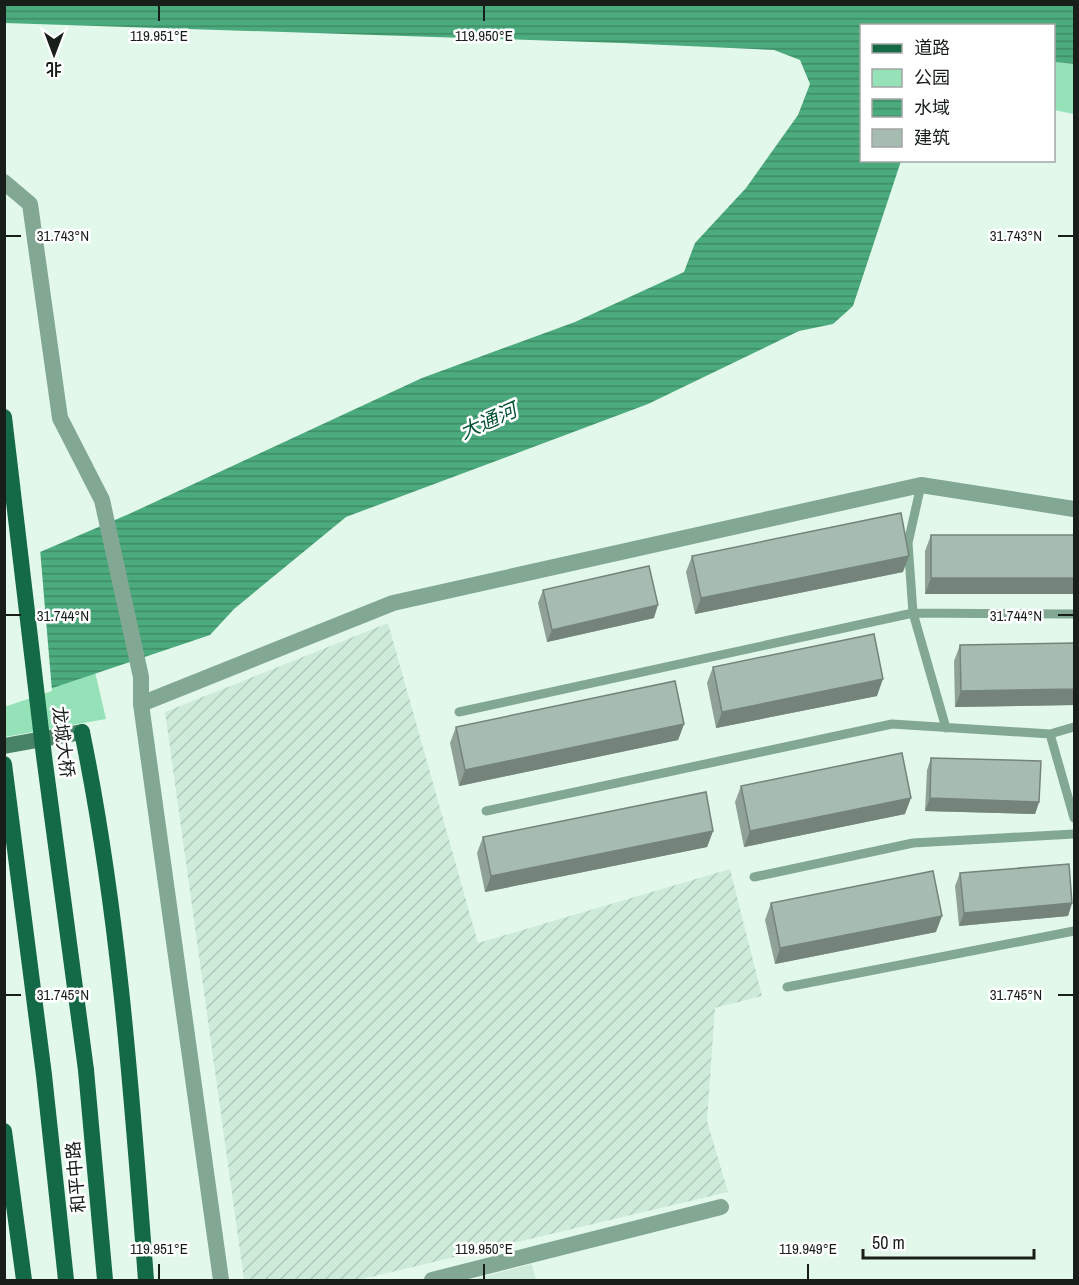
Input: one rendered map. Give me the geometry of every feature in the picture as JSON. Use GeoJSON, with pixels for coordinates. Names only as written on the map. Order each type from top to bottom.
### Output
{"type":"FeatureCollection","features":[{"type":"Feature","properties":{"kind":"main road","name":"龙城大桥"},"geometry":{"type":"LineString","coordinates":[[4,417],[43,744],[86,1070]]}},
{"type":"Feature","properties":{"kind":"main road"},"geometry":{"type":"LineString","coordinates":[[4,746],[82,732],[98,810],[123,1003],[146,1281]]}},
{"type":"Feature","properties":{"kind":"main road","name":"和平中路"},"geometry":{"type":"LineString","coordinates":[[4,764],[44,1075],[66,1281]]}},
{"type":"Feature","properties":{"kind":"main road","name":"和平中路"},"geometry":{"type":"LineString","coordinates":[[86,1070],[105,1281]]}},
{"type":"Feature","properties":{"kind":"main road"},"geometry":{"type":"LineString","coordinates":[[4,1131],[24,1281]]}},
{"type":"Feature","properties":{"kind":"street"},"geometry":{"type":"LineString","coordinates":[[4,182],[30,204],[60,418],[102,500],[141,677],[141,704],[221,1281]]}},
{"type":"Feature","properties":{"kind":"street"},"geometry":{"type":"LineString","coordinates":[[141,704],[393,603],[921,485],[1074,509]]}},
{"type":"Feature","properties":{"kind":"street"},"geometry":{"type":"LineString","coordinates":[[432,1281],[721,1207]]}},
{"type":"Feature","properties":{"kind":"lane"},"geometry":{"type":"LineString","coordinates":[[921,485],[908,543],[913,613],[946,728]]}},
{"type":"Feature","properties":{"kind":"lane"},"geometry":{"type":"LineString","coordinates":[[459,712],[913,613],[1074,614]]}},
{"type":"Feature","properties":{"kind":"lane"},"geometry":{"type":"LineString","coordinates":[[486,811],[892,724],[1050,734],[1074,728]]}},
{"type":"Feature","properties":{"kind":"lane"},"geometry":{"type":"LineString","coordinates":[[1050,734],[1074,818]]}},
{"type":"Feature","properties":{"kind":"lane"},"geometry":{"type":"LineString","coordinates":[[754,878],[914,843],[1074,834]]}},
{"type":"Feature","properties":{"kind":"lane"},"geometry":{"type":"LineString","coordinates":[[787,987],[1074,931]]}},
{"type":"Feature","properties":{"kind":"shaded area"},"geometry":{"type":"Polygon","coordinates":[[[388,623],[478,943],[730,869],[762,996],[715,1008],[707,1121],[728,1192],[358,1280],[244,1280],[165,712],[388,623]]]}},
{"type":"Feature","properties":{"kind":"shaded area"},"geometry":{"type":"Polygon","coordinates":[[[532,1264],[536,1280],[471,1280],[532,1264]]]}},
{"type":"Feature","properties":{"kind":"green space"},"geometry":{"type":"Polygon","coordinates":[[[1055,62],[1074,64],[1074,114],[1055,110],[1055,62]]]}},
{"type":"Feature","properties":{"kind":"green space"},"geometry":{"type":"Polygon","coordinates":[[[85,629],[106,719],[5,737],[5,647],[85,629]]]}},
{"type":"Feature","properties":{"kind":"water","name":"大通河"},"geometry":{"type":"Polygon","coordinates":[[[5,4],[1074,4],[1074,64],[1055,62],[1055,24],[860,24],[860,162],[901,162],[853,306],[833,324],[799,331],[648,404],[346,517],[234,609],[210,635],[5,704],[5,567],[129,514],[422,378],[575,322],[684,272],[695,243],[746,188],[798,115],[810,84],[800,60],[774,50],[5,23],[5,4]]]}},
{"type":"Feature","properties":{"kind":"pier"},"geometry":{"type":"Polygon","coordinates":[[[40,549],[52,691],[4,707],[4,564],[40,549]]]}},
{"type":"Feature","properties":{"kind":"building"},"geometry":{"type":"Polygon","coordinates":[[[901,513],[909,556],[701,598],[692,556],[901,513]]]}},
{"type":"Feature","properties":{"kind":"building"},"geometry":{"type":"Polygon","coordinates":[[[931,535],[1074,535],[1074,578],[931,578],[931,535]]]}},
{"type":"Feature","properties":{"kind":"building"},"geometry":{"type":"Polygon","coordinates":[[[649,566],[658,605],[552,630],[543,590],[649,566]]]}},
{"type":"Feature","properties":{"kind":"building"},"geometry":{"type":"Polygon","coordinates":[[[874,634],[883,679],[722,712],[713,667],[874,634]]]}},
{"type":"Feature","properties":{"kind":"building"},"geometry":{"type":"Polygon","coordinates":[[[1074,643],[1074,689],[961,691],[960,645],[1074,643]]]}},
{"type":"Feature","properties":{"kind":"building"},"geometry":{"type":"Polygon","coordinates":[[[675,681],[684,724],[465,770],[456,727],[675,681]]]}},
{"type":"Feature","properties":{"kind":"building"},"geometry":{"type":"Polygon","coordinates":[[[902,753],[911,798],[750,831],[741,786],[902,753]]]}},
{"type":"Feature","properties":{"kind":"building"},"geometry":{"type":"Polygon","coordinates":[[[931,758],[1041,761],[1039,802],[930,798],[931,758]]]}},
{"type":"Feature","properties":{"kind":"building"},"geometry":{"type":"Polygon","coordinates":[[[706,792],[713,831],[491,876],[483,837],[706,792]]]}},
{"type":"Feature","properties":{"kind":"building"},"geometry":{"type":"Polygon","coordinates":[[[1069,864],[1072,903],[964,913],[960,873],[1069,864]]]}},
{"type":"Feature","properties":{"kind":"building"},"geometry":{"type":"Polygon","coordinates":[[[933,871],[942,916],[780,948],[771,903],[933,871]]]}}]}
